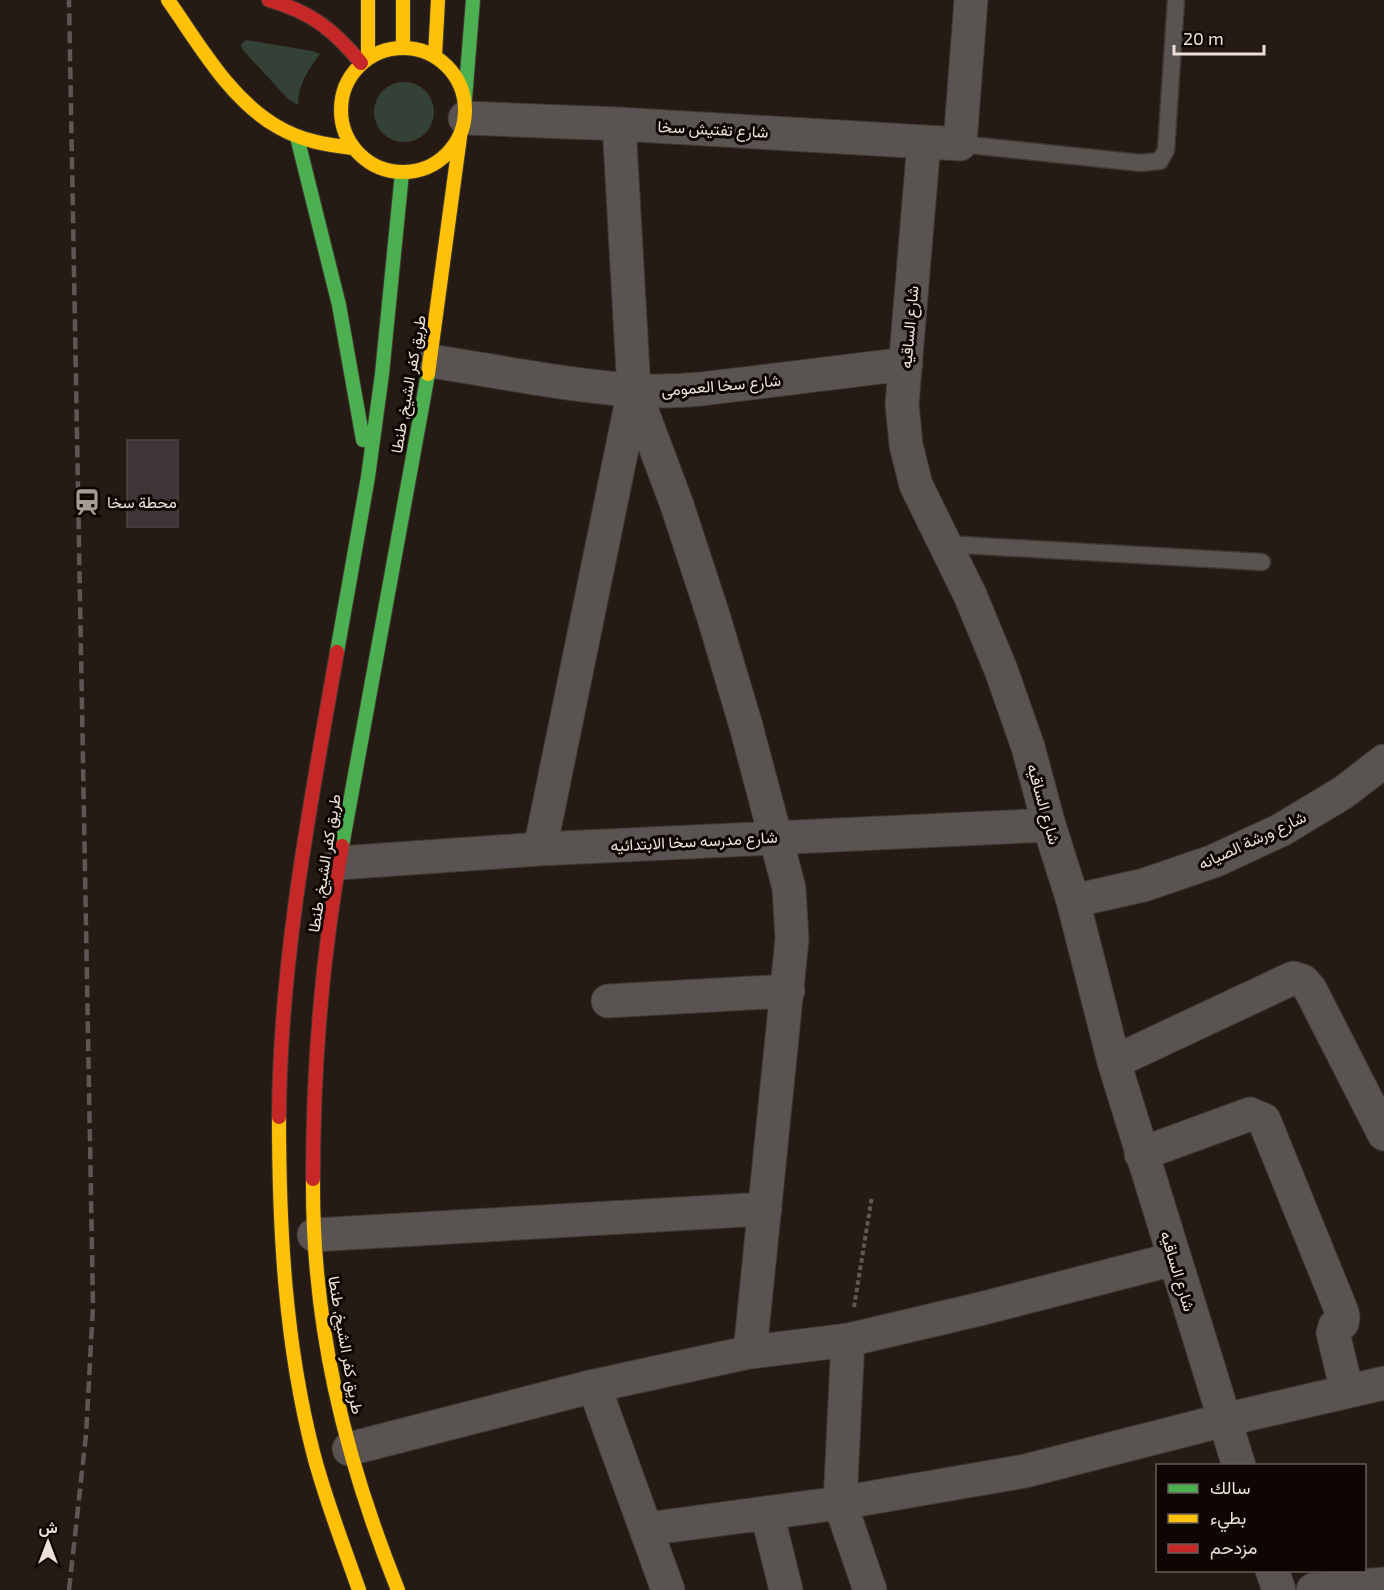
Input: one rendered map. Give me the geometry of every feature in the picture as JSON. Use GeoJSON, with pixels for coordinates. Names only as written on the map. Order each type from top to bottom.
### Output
{"type":"FeatureCollection","features":[{"type":"Feature","properties":{"kind":"main road"},"geometry":{"type":"LineString","coordinates":[[168,0],[232,88],[261,117],[297,137],[325,145],[352,148]]}},
{"type":"Feature","properties":{"kind":"main road"},"geometry":{"type":"LineString","coordinates":[[269,0],[287,4],[316,18],[365,60]]}},
{"type":"Feature","properties":{"kind":"main road"},"geometry":{"type":"LineString","coordinates":[[365,60],[368,0]]}},
{"type":"Feature","properties":{"kind":"main road"},"geometry":{"type":"LineString","coordinates":[[403,47],[404,0]]}},
{"type":"Feature","properties":{"kind":"main road"},"geometry":{"type":"LineString","coordinates":[[435,56],[438,0]]}},
{"type":"Feature","properties":{"kind":"main road","name":"طريق كفر الشيخ, طنطا"},"geometry":{"type":"LineString","coordinates":[[398,1590],[371,1519],[349,1449],[332,1379],[321,1317],[314,1235],[313,1160],[318,1054],[327,947],[339,863],[430,361],[464,118],[473,0]]}},
{"type":"Feature","properties":{"kind":"main road"},"geometry":{"type":"LineString","coordinates":[[403,47],[435,56],[455,74],[464,118],[450,152],[436,164],[402,173],[383,170],[366,161],[352,148],[342,127],[340,104],[346,81],[365,60],[384,50],[403,47]]}},
{"type":"Feature","properties":{"kind":"main road"},"geometry":{"type":"LineString","coordinates":[[297,137],[339,306],[369,477]]}},
{"type":"Feature","properties":{"kind":"main road","name":"طريق كفر الشيخ, طنطا"},"geometry":{"type":"LineString","coordinates":[[359,1590],[313,1453],[298,1383],[288,1313],[279,1179],[278,1116],[284,990],[291,928],[369,477],[382,374],[402,173]]}},
{"type":"Feature","properties":{"kind":"street"},"geometry":{"type":"LineString","coordinates":[[960,144],[971,0]]}},
{"type":"Feature","properties":{"kind":"street","name":"شارع تفتيش سخا"},"geometry":{"type":"LineString","coordinates":[[464,118],[619,124],[960,144]]}},
{"type":"Feature","properties":{"kind":"street"},"geometry":{"type":"LineString","coordinates":[[540,849],[634,390],[619,124]]}},
{"type":"Feature","properties":{"kind":"street","name":"شارع الساقيه"},"geometry":{"type":"LineString","coordinates":[[924,142],[902,405],[906,445],[916,484],[970,595],[1001,670],[1028,747],[1073,901],[1114,1062],[1238,1464]]}},
{"type":"Feature","properties":{"kind":"street","name":"شارع سخا العمومى"},"geometry":{"type":"LineString","coordinates":[[430,361],[594,387],[634,390],[701,390],[906,364]]}},
{"type":"Feature","properties":{"kind":"street"},"geometry":{"type":"LineString","coordinates":[[634,390],[663,466],[713,615],[777,837],[789,888],[792,929],[788,991],[750,1352]]}},
{"type":"Feature","properties":{"kind":"street","name":"شارع ورشة الصيانه"},"geometry":{"type":"LineString","coordinates":[[1073,901],[1144,885],[1214,861],[1290,825],[1344,792],[1384,760]]}},
{"type":"Feature","properties":{"kind":"street","name":"شارع مدرسه سخا الابتدائيه"},"geometry":{"type":"LineString","coordinates":[[339,863],[540,849],[1049,825]]}},
{"type":"Feature","properties":{"kind":"street"},"geometry":{"type":"LineString","coordinates":[[1114,1062],[1293,978],[1303,981],[1310,989],[1382,1124]]}},
{"type":"Feature","properties":{"kind":"street"},"geometry":{"type":"LineString","coordinates":[[608,1001],[788,991]]}},
{"type":"Feature","properties":{"kind":"street"},"geometry":{"type":"LineString","coordinates":[[1142,1154],[1250,1114],[1264,1120],[1342,1312],[1342,1323],[1335,1326],[1333,1333],[1347,1391]]}},
{"type":"Feature","properties":{"kind":"street"},"geometry":{"type":"LineString","coordinates":[[314,1235],[765,1209]]}},
{"type":"Feature","properties":{"kind":"street"},"geometry":{"type":"LineString","coordinates":[[349,1449],[594,1386],[750,1352],[848,1340],[981,1309],[1174,1259]]}},
{"type":"Feature","properties":{"kind":"street"},"geometry":{"type":"LineString","coordinates":[[848,1340],[840,1503],[870,1590]]}},
{"type":"Feature","properties":{"kind":"street"},"geometry":{"type":"LineString","coordinates":[[647,1529],[840,1503],[1025,1471],[1224,1420],[1384,1383]]}},
{"type":"Feature","properties":{"kind":"street"},"geometry":{"type":"LineString","coordinates":[[594,1386],[668,1590]]}},
{"type":"Feature","properties":{"kind":"street"},"geometry":{"type":"LineString","coordinates":[[767,1513],[786,1590]]}},
{"type":"Feature","properties":{"kind":"street"},"geometry":{"type":"LineString","coordinates":[[1273,1572],[1279,1590]]}},
{"type":"Feature","properties":{"kind":"street"},"geometry":{"type":"LineString","coordinates":[[1313,1590],[1384,1584]]}},
{"type":"Feature","properties":{"kind":"lane"},"geometry":{"type":"LineString","coordinates":[[960,144],[1141,164],[1160,161],[1166,150],[1176,0]]}},
{"type":"Feature","properties":{"kind":"lane"},"geometry":{"type":"LineString","coordinates":[[945,543],[1262,561]]}},
{"type":"Feature","properties":{"kind":"path"},"geometry":{"type":"LineString","coordinates":[[848,1340],[872,1196]]}},
{"type":"Feature","properties":{"kind":"green space"},"geometry":{"type":"Polygon","coordinates":[[[246,40],[320,54],[305,78],[298,105],[288,99],[242,49],[241,44],[246,40]]]}},
{"type":"Feature","properties":{"kind":"green space"},"geometry":{"type":"Polygon","coordinates":[[[404,82],[425,91],[434,112],[425,133],[404,142],[383,133],[374,112],[383,91],[404,82]]]}},
{"type":"Feature","properties":{"kind":"building"},"geometry":{"type":"Polygon","coordinates":[[[127,440],[178,440],[178,527],[127,527],[127,440]]]}},
{"type":"Feature","properties":{"kind":"railway"},"geometry":{"type":"LineString","coordinates":[[69,0],[93,1306],[86,1435],[69,1590]]}},
{"type":"Feature","properties":{"kind":"traffic: fast"},"geometry":{"type":"LineString","coordinates":[[465,99],[473,0]]}},
{"type":"Feature","properties":{"kind":"traffic: fast"},"geometry":{"type":"LineString","coordinates":[[297,137],[339,305],[363,440]]}},
{"type":"Feature","properties":{"kind":"traffic: fast"},"geometry":{"type":"LineString","coordinates":[[337,652],[368,477],[382,374],[402,173]]}},
{"type":"Feature","properties":{"kind":"traffic: fast"},"geometry":{"type":"LineString","coordinates":[[342,846],[428,374]]}},
{"type":"Feature","properties":{"kind":"traffic: slow"},"geometry":{"type":"LineString","coordinates":[[168,0],[230,87],[261,116],[296,136],[324,144],[353,148]]}},
{"type":"Feature","properties":{"kind":"traffic: slow"},"geometry":{"type":"LineString","coordinates":[[368,0],[368,57]]}},
{"type":"Feature","properties":{"kind":"traffic: slow"},"geometry":{"type":"LineString","coordinates":[[403,0],[403,47]]}},
{"type":"Feature","properties":{"kind":"traffic: slow"},"geometry":{"type":"LineString","coordinates":[[435,56],[438,0]]}},
{"type":"Feature","properties":{"kind":"traffic: slow"},"geometry":{"type":"LineString","coordinates":[[403,48],[427,52],[447,66],[461,86],[465,110],[461,134],[447,154],[427,168],[403,172],[379,168],[359,154],[345,134],[341,110],[345,86],[359,66],[379,52],[403,48]]}},
{"type":"Feature","properties":{"kind":"traffic: slow"},"geometry":{"type":"LineString","coordinates":[[428,374],[460,137]]}},
{"type":"Feature","properties":{"kind":"traffic: slow"},"geometry":{"type":"LineString","coordinates":[[279,1117],[282,1243],[296,1369],[318,1470],[359,1590]]}},
{"type":"Feature","properties":{"kind":"traffic: slow"},"geometry":{"type":"LineString","coordinates":[[313,1179],[318,1286],[335,1389],[362,1490],[398,1590]]}},
{"type":"Feature","properties":{"kind":"traffic: jam"},"geometry":{"type":"LineString","coordinates":[[269,0],[297,10],[321,24],[361,63]]}},
{"type":"Feature","properties":{"kind":"traffic: jam"},"geometry":{"type":"LineString","coordinates":[[279,1117],[285,1000],[298,883],[337,652]]}},
{"type":"Feature","properties":{"kind":"traffic: jam"},"geometry":{"type":"LineString","coordinates":[[313,1179],[320,1012],[329,928],[342,846]]}},
{"type":"Feature","properties":{"kind":"place","name":"محطة سخا"},"geometry":{"type":"Point","coordinates":[87,502]}}]}
